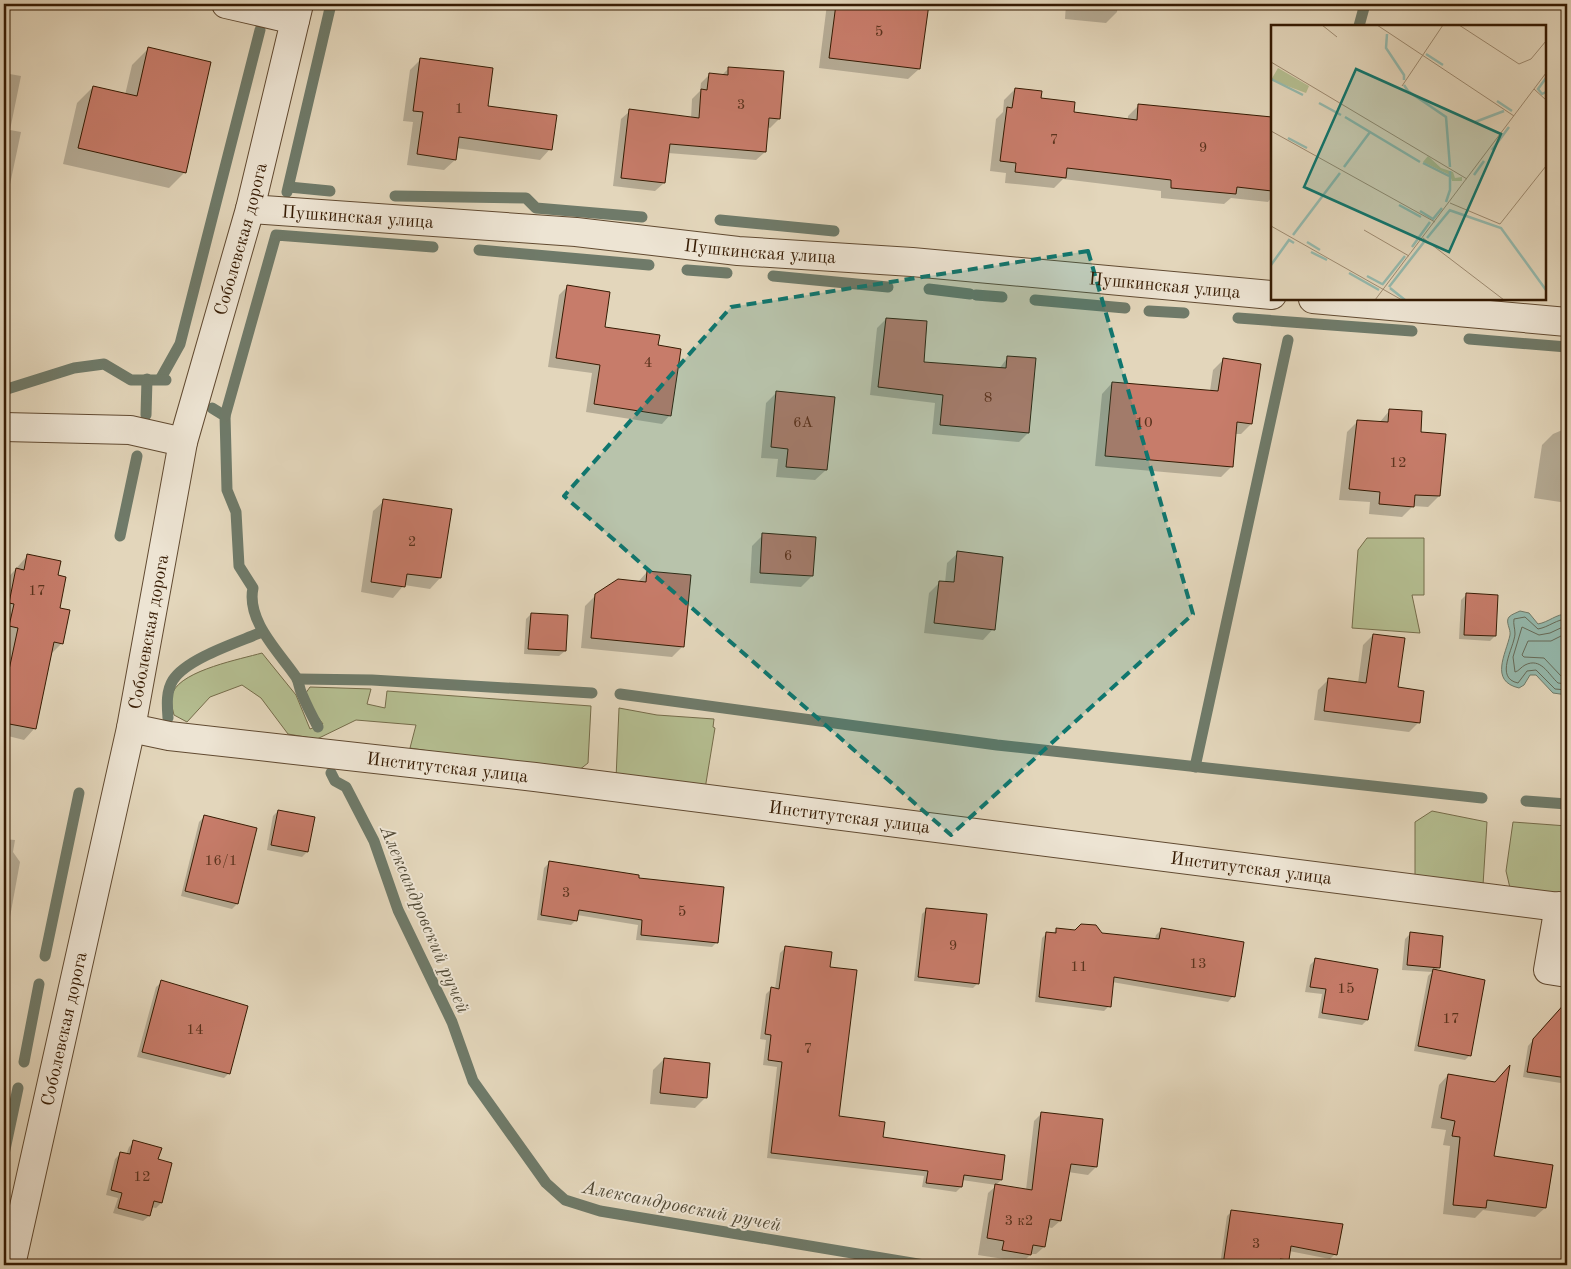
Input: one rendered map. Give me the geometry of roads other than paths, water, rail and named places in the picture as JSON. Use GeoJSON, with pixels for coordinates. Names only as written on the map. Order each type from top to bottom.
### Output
{"type":"FeatureCollection","features":[{"type":"Feature","properties":{"kind":"street"},"geometry":{"type":"LineString","coordinates":[[226,4],[297,12]]}},
{"type":"Feature","properties":{"kind":"street","name":"Соболевская дорога"},"geometry":{"type":"LineString","coordinates":[[11,1265],[131,728],[183,442],[250,209],[297,12]]}},
{"type":"Feature","properties":{"kind":"street","name":"Пушкинская улица"},"geometry":{"type":"LineString","coordinates":[[250,209],[576,232],[738,251],[931,264],[1271,295]]}},
{"type":"Feature","properties":{"kind":"street"},"geometry":{"type":"LineString","coordinates":[[1323,300],[1567,322]]}},
{"type":"Feature","properties":{"kind":"street"},"geometry":{"type":"LineString","coordinates":[[4,427],[130,430],[183,442]]}},
{"type":"Feature","properties":{"kind":"street","name":"Институтская улица"},"geometry":{"type":"LineString","coordinates":[[131,728],[164,735],[535,777],[1563,907]]}},
{"type":"Feature","properties":{"kind":"street"},"geometry":{"type":"LineString","coordinates":[[1563,907],[1548,970],[1567,973]]}},
{"type":"Feature","properties":{"kind":"water"},"geometry":{"type":"Polygon","coordinates":[[[1520,611],[1529,613],[1538,624],[1559,615],[1567,614],[1567,695],[1553,693],[1536,675],[1530,675],[1524,685],[1519,688],[1504,679],[1502,673],[1503,658],[1510,635],[1508,619],[1511,615],[1520,611]]]}},
{"type":"Feature","properties":{"kind":"waterway"},"geometry":{"type":"LineString","coordinates":[[287,192],[331,4]]}},
{"type":"Feature","properties":{"kind":"waterway"},"geometry":{"type":"LineString","coordinates":[[1359,25],[1365,4]]}},
{"type":"Feature","properties":{"kind":"waterway"},"geometry":{"type":"LineString","coordinates":[[161,378],[180,344],[260,30]]}},
{"type":"Feature","properties":{"kind":"waterway"},"geometry":{"type":"LineString","coordinates":[[289,187],[330,191]]}},
{"type":"Feature","properties":{"kind":"waterway"},"geometry":{"type":"LineString","coordinates":[[395,196],[526,198],[536,208],[642,217]]}},
{"type":"Feature","properties":{"kind":"waterway"},"geometry":{"type":"LineString","coordinates":[[720,220],[834,231]]}},
{"type":"Feature","properties":{"kind":"waterway"},"geometry":{"type":"LineString","coordinates":[[225,416],[276,235],[433,247]]}},
{"type":"Feature","properties":{"kind":"waterway"},"geometry":{"type":"LineString","coordinates":[[479,250],[649,265]]}},
{"type":"Feature","properties":{"kind":"waterway"},"geometry":{"type":"LineString","coordinates":[[687,270],[727,273]]}},
{"type":"Feature","properties":{"kind":"waterway"},"geometry":{"type":"LineString","coordinates":[[773,276],[888,287]]}},
{"type":"Feature","properties":{"kind":"waterway"},"geometry":{"type":"LineString","coordinates":[[929,289],[970,294]]}},
{"type":"Feature","properties":{"kind":"waterway"},"geometry":{"type":"LineString","coordinates":[[976,295],[1002,297]]}},
{"type":"Feature","properties":{"kind":"waterway"},"geometry":{"type":"LineString","coordinates":[[1035,300],[1125,308]]}},
{"type":"Feature","properties":{"kind":"waterway"},"geometry":{"type":"LineString","coordinates":[[1149,311],[1184,313]]}},
{"type":"Feature","properties":{"kind":"waterway"},"geometry":{"type":"LineString","coordinates":[[1238,318],[1412,331]]}},
{"type":"Feature","properties":{"kind":"waterway"},"geometry":{"type":"LineString","coordinates":[[1469,339],[1567,347]]}},
{"type":"Feature","properties":{"kind":"waterway"},"geometry":{"type":"LineString","coordinates":[[1195,767],[1288,340]]}},
{"type":"Feature","properties":{"kind":"waterway","name":"Александровский ручей"},"geometry":{"type":"LineString","coordinates":[[4,390],[74,368],[104,364],[131,380],[166,380]]}},
{"type":"Feature","properties":{"kind":"waterway"},"geometry":{"type":"LineString","coordinates":[[146,415],[147,379]]}},
{"type":"Feature","properties":{"kind":"waterway","name":"Александровский ручей"},"geometry":{"type":"LineString","coordinates":[[212,408],[225,416],[227,490],[236,512],[239,566],[253,588],[252,600],[259,624],[296,677],[300,690],[318,727]]}},
{"type":"Feature","properties":{"kind":"waterway"},"geometry":{"type":"LineString","coordinates":[[120,536],[137,456]]}},
{"type":"Feature","properties":{"kind":"waterway"},"geometry":{"type":"LineString","coordinates":[[168,718],[167,703],[169,689],[173,680],[180,672],[201,658],[262,632]]}},
{"type":"Feature","properties":{"kind":"waterway"},"geometry":{"type":"LineString","coordinates":[[298,679],[372,680],[592,693]]}},
{"type":"Feature","properties":{"kind":"waterway"},"geometry":{"type":"LineString","coordinates":[[620,694],[997,745],[1482,798]]}},
{"type":"Feature","properties":{"kind":"waterway","name":"Александровский ручей"},"geometry":{"type":"LineString","coordinates":[[331,773],[335,781],[346,787],[374,841],[398,910],[452,1022],[473,1081],[546,1183],[565,1200],[600,1211],[924,1265]]}},
{"type":"Feature","properties":{"kind":"waterway"},"geometry":{"type":"LineString","coordinates":[[45,956],[79,793]]}},
{"type":"Feature","properties":{"kind":"waterway"},"geometry":{"type":"LineString","coordinates":[[1526,801],[1567,804]]}},
{"type":"Feature","properties":{"kind":"waterway"},"geometry":{"type":"LineString","coordinates":[[24,1062],[39,984]]}},
{"type":"Feature","properties":{"kind":"waterway"},"geometry":{"type":"LineString","coordinates":[[4,1154],[18,1088]]}}]}
